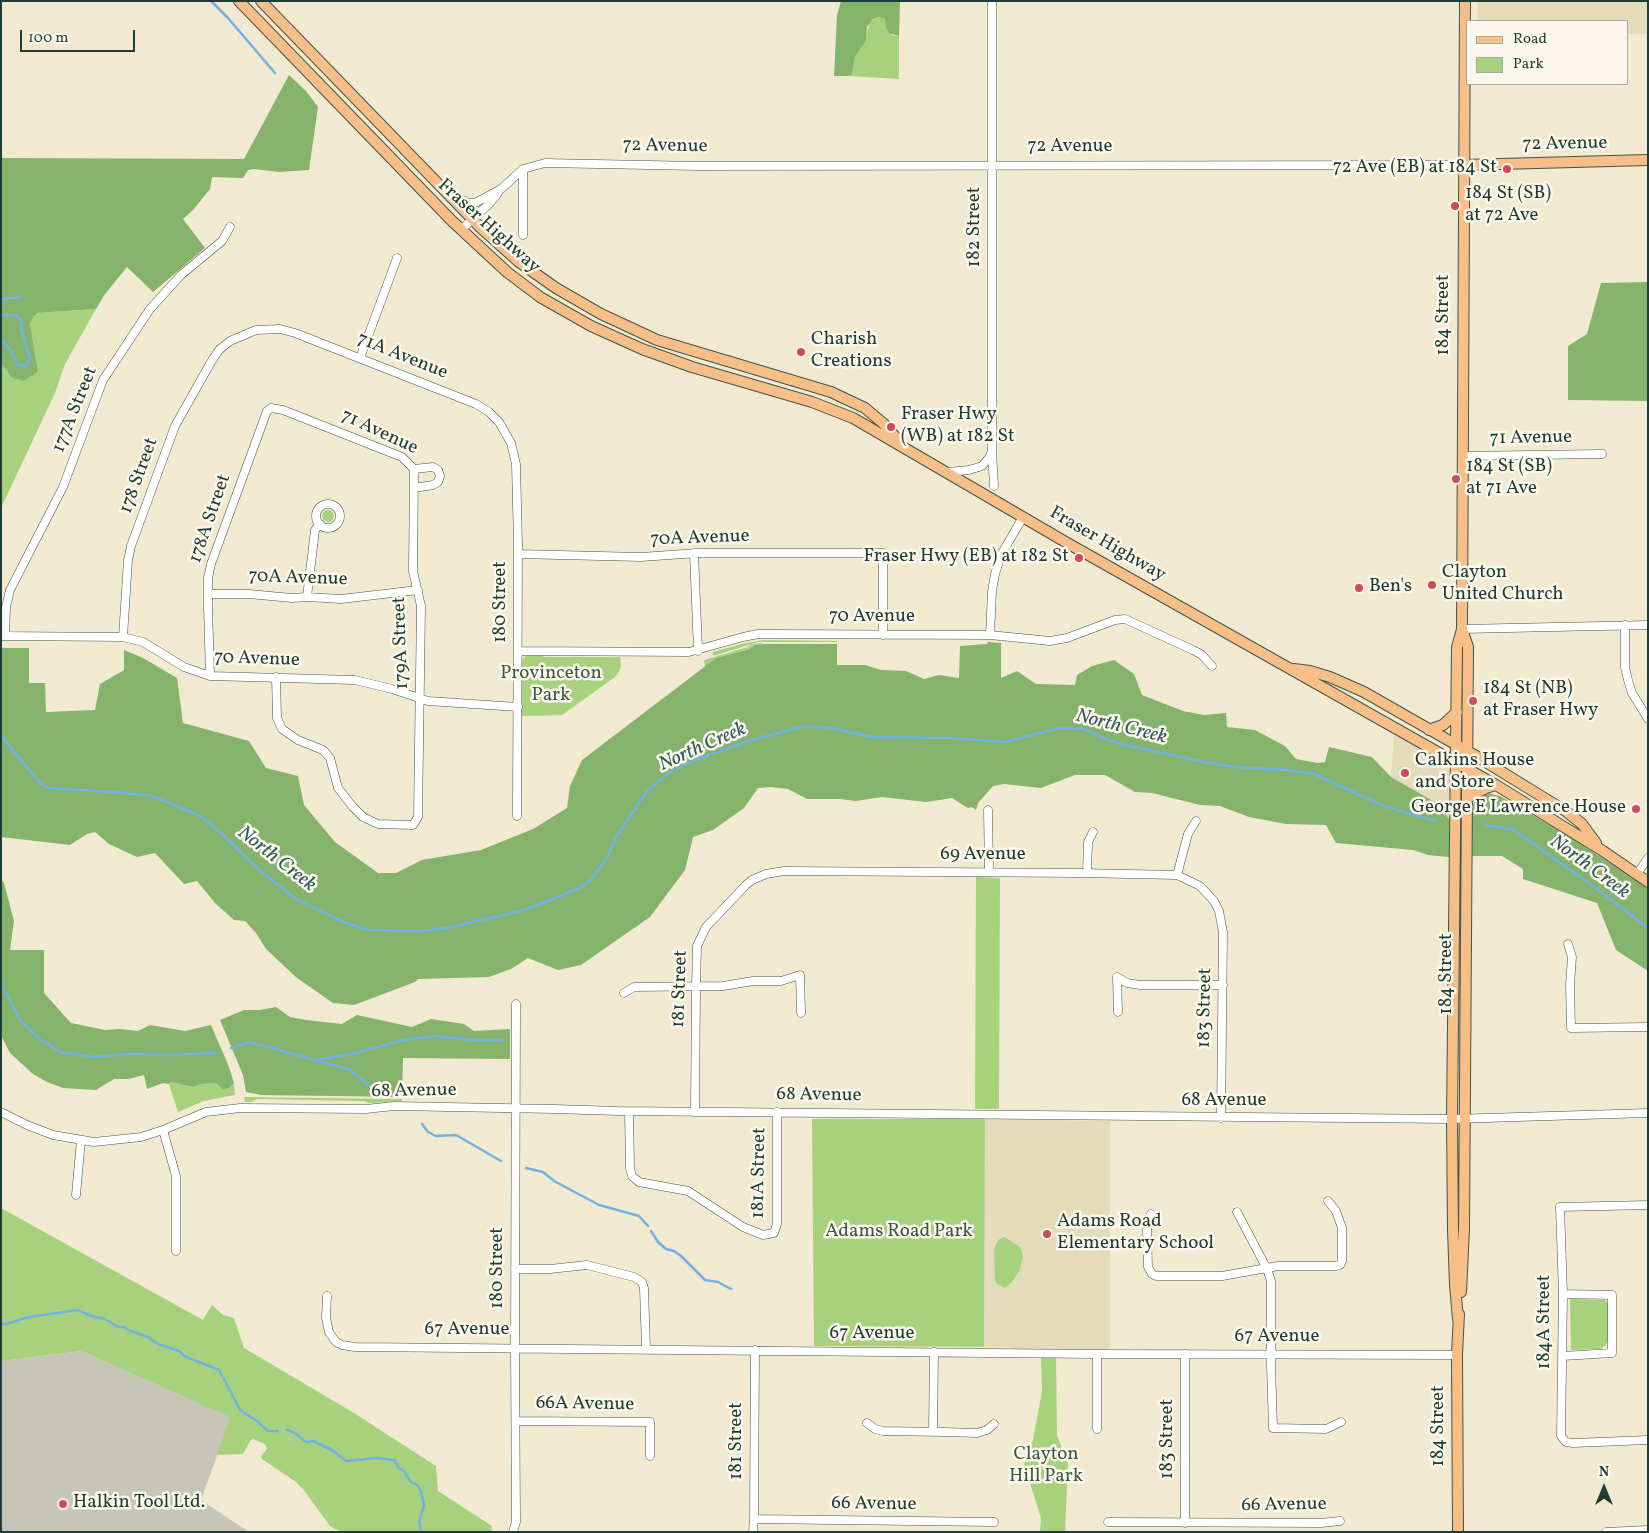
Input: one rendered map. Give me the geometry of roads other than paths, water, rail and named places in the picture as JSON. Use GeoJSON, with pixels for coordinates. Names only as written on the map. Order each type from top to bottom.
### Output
{"type":"FeatureCollection","features":[{"type":"Feature","properties":{"kind":"main road","name":"Fraser Highway"},"geometry":{"type":"LineString","coordinates":[[260,1],[472,219],[519,262],[556,288],[601,314],[657,340],[831,392],[865,408],[910,450]]}},
{"type":"Feature","properties":{"kind":"main road","name":"184 Street"},"geometry":{"type":"LineString","coordinates":[[1458,1319],[1453,1239],[1452,1119],[1457,647],[1462,629],[1465,1]]}},
{"type":"Feature","properties":{"kind":"main road","name":"Fraser Highway"},"geometry":{"type":"LineString","coordinates":[[240,2],[461,230],[507,272],[540,296],[606,333],[659,356],[793,395],[853,418],[1289,668],[1331,694],[1467,769],[1603,851],[1648,882]]}},
{"type":"Feature","properties":{"kind":"main road","name":"72 Avenue"},"geometry":{"type":"LineString","coordinates":[[1464,165],[1648,160]]}},
{"type":"Feature","properties":{"kind":"main road","name":"184 Street"},"geometry":{"type":"LineString","coordinates":[[1458,1532],[1457,1355],[1464,1242],[1468,646],[1462,629]]}},
{"type":"Feature","properties":{"kind":"main road","name":"Fraser Highway"},"geometry":{"type":"LineString","coordinates":[[1289,668],[1310,671],[1330,677],[1364,692],[1467,751],[1567,812],[1582,824],[1603,851]]}},
{"type":"Feature","properties":{"kind":"main road"},"geometry":{"type":"LineString","coordinates":[[1429,730],[1443,725],[1457,712]]}},
{"type":"Feature","properties":{"kind":"main road"},"geometry":{"type":"LineString","coordinates":[[1467,798],[1486,788],[1496,786]]}},
{"type":"Feature","properties":{"kind":"main road"},"geometry":{"type":"LineString","coordinates":[[1453,960],[1465,975]]}},
{"type":"Feature","properties":{"kind":"street","name":"182 Street"},"geometry":{"type":"LineString","coordinates":[[992,1],[992,452],[994,486]]}},
{"type":"Feature","properties":{"kind":"street","name":"72 Avenue"},"geometry":{"type":"LineString","coordinates":[[461,230],[523,169],[544,163],[699,166],[1464,165]]}},
{"type":"Feature","properties":{"kind":"street"},"geometry":{"type":"LineString","coordinates":[[523,169],[523,236]]}},
{"type":"Feature","properties":{"kind":"street","name":"72 Avenue"},"geometry":{"type":"LineString","coordinates":[[448,194],[468,203],[476,204],[501,189]]}},
{"type":"Feature","properties":{"kind":"street","name":"177A Street"},"geometry":{"type":"LineString","coordinates":[[3,636],[10,590],[63,487],[103,380],[150,309],[181,275],[222,241],[230,227]]}},
{"type":"Feature","properties":{"kind":"street"},"geometry":{"type":"LineString","coordinates":[[360,358],[397,258]]}},
{"type":"Feature","properties":{"kind":"street","name":"71A Avenue"},"geometry":{"type":"LineString","coordinates":[[230,341],[256,330],[280,329],[295,333],[476,404],[489,412],[499,422],[511,444],[516,464],[517,479]]}},
{"type":"Feature","properties":{"kind":"street","name":"178 Street"},"geometry":{"type":"LineString","coordinates":[[123,637],[128,560],[131,546],[175,426],[211,362],[219,350],[230,341]]}},
{"type":"Feature","properties":{"kind":"street","name":"71 Avenue"},"geometry":{"type":"LineString","coordinates":[[271,408],[284,410],[402,457],[414,469],[433,467],[438,470],[440,476],[438,482],[434,485],[414,488]]}},
{"type":"Feature","properties":{"kind":"street","name":"178A Street"},"geometry":{"type":"LineString","coordinates":[[210,676],[208,594],[211,564],[265,416],[271,408]]}},
{"type":"Feature","properties":{"kind":"street"},"geometry":{"type":"LineString","coordinates":[[947,472],[969,470],[982,466],[992,452]]}},
{"type":"Feature","properties":{"kind":"street","name":"71 Avenue"},"geometry":{"type":"LineString","coordinates":[[1462,456],[1602,454]]}},
{"type":"Feature","properties":{"kind":"street","name":"179A Street"},"geometry":{"type":"LineString","coordinates":[[276,677],[277,718],[282,729],[298,740],[323,750],[330,758],[338,788],[353,807],[363,817],[378,824],[413,825],[418,817],[421,606],[413,571],[414,469]]}},
{"type":"Feature","properties":{"kind":"street","name":"180 Street"},"geometry":{"type":"LineString","coordinates":[[517,479],[518,816]]}},
{"type":"Feature","properties":{"kind":"street"},"geometry":{"type":"LineString","coordinates":[[990,635],[992,591],[995,574],[1001,555],[1023,517]]}},
{"type":"Feature","properties":{"kind":"street"},"geometry":{"type":"LineString","coordinates":[[307,597],[316,530],[320,524]]}},
{"type":"Feature","properties":{"kind":"street"},"geometry":{"type":"LineString","coordinates":[[694,553],[698,651]]}},
{"type":"Feature","properties":{"kind":"street","name":"70A Avenue"},"geometry":{"type":"LineString","coordinates":[[518,554],[641,556],[694,553],[883,553],[883,635]]}},
{"type":"Feature","properties":{"kind":"street","name":"70A Avenue"},"geometry":{"type":"LineString","coordinates":[[208,594],[250,594],[292,598],[341,599],[418,590]]}},
{"type":"Feature","properties":{"kind":"street","name":"70 Avenue"},"geometry":{"type":"LineString","coordinates":[[518,651],[698,651],[758,634],[990,635],[1050,641],[1067,638],[1115,620],[1125,619],[1193,650],[1202,655],[1212,666]]}},
{"type":"Feature","properties":{"kind":"street"},"geometry":{"type":"LineString","coordinates":[[1625,625],[1625,667],[1628,680],[1632,693],[1648,719]]}},
{"type":"Feature","properties":{"kind":"street"},"geometry":{"type":"LineString","coordinates":[[1462,629],[1648,625]]}},
{"type":"Feature","properties":{"kind":"street","name":"70 Avenue"},"geometry":{"type":"LineString","coordinates":[[3,636],[123,637],[143,642],[184,667],[210,676],[355,680],[375,684],[432,702],[518,708]]}},
{"type":"Feature","properties":{"kind":"street"},"geometry":{"type":"LineString","coordinates":[[988,810],[989,872]]}},
{"type":"Feature","properties":{"kind":"street"},"geometry":{"type":"LineString","coordinates":[[1177,875],[1188,834],[1196,821]]}},
{"type":"Feature","properties":{"kind":"street"},"geometry":{"type":"LineString","coordinates":[[1087,873],[1088,842],[1093,832]]}},
{"type":"Feature","properties":{"kind":"street"},"geometry":{"type":"LineString","coordinates":[[1637,874],[1648,858]]}},
{"type":"Feature","properties":{"kind":"street","name":"69 Avenue"},"geometry":{"type":"LineString","coordinates":[[746,885],[766,874],[784,871],[1177,875],[1200,886],[1214,901]]}},
{"type":"Feature","properties":{"kind":"street","name":"181 Street"},"geometry":{"type":"LineString","coordinates":[[695,1112],[696,954],[701,936],[706,927],[746,885]]}},
{"type":"Feature","properties":{"kind":"street","name":"183 Street"},"geometry":{"type":"LineString","coordinates":[[1214,901],[1222,921],[1223,986],[1220,1118]]}},
{"type":"Feature","properties":{"kind":"street"},"geometry":{"type":"LineString","coordinates":[[1568,944],[1572,957],[1570,985],[1571,1028],[1648,1027]]}},
{"type":"Feature","properties":{"kind":"street"},"geometry":{"type":"LineString","coordinates":[[624,993],[634,987],[723,986],[753,981],[781,981],[800,974],[801,1013]]}},
{"type":"Feature","properties":{"kind":"street"},"geometry":{"type":"LineString","coordinates":[[1118,1012],[1117,977],[1128,983],[1140,985],[1223,986]]}},
{"type":"Feature","properties":{"kind":"street","name":"180 Street"},"geometry":{"type":"LineString","coordinates":[[513,1532],[516,1522],[514,1348],[516,1004]]}},
{"type":"Feature","properties":{"kind":"street","name":"68 Avenue"},"geometry":{"type":"LineString","coordinates":[[1,1112],[39,1130],[81,1140],[105,1142],[129,1139],[163,1130],[198,1115],[230,1108],[366,1109],[394,1106],[629,1112],[1452,1119],[1648,1113]]}},
{"type":"Feature","properties":{"kind":"street","name":"181A Street"},"geometry":{"type":"LineString","coordinates":[[629,1112],[630,1168],[632,1176],[639,1182],[688,1191],[743,1227],[763,1235],[774,1233],[777,1224],[777,1112]]}},
{"type":"Feature","properties":{"kind":"street"},"geometry":{"type":"LineString","coordinates":[[163,1130],[176,1176],[176,1250]]}},
{"type":"Feature","properties":{"kind":"street"},"geometry":{"type":"LineString","coordinates":[[76,1195],[81,1140]]}},
{"type":"Feature","properties":{"kind":"street"},"geometry":{"type":"LineString","coordinates":[[1151,1214],[1147,1230],[1148,1267],[1152,1274],[1156,1276],[1222,1276],[1286,1266],[1336,1266],[1340,1264],[1342,1261],[1342,1234],[1339,1216],[1328,1201]]}},
{"type":"Feature","properties":{"kind":"street","name":"184A Street"},"geometry":{"type":"LineString","coordinates":[[1648,1205],[1560,1207],[1563,1294],[1561,1436],[1566,1442],[1648,1440]]}},
{"type":"Feature","properties":{"kind":"street"},"geometry":{"type":"LineString","coordinates":[[1237,1212],[1267,1269],[1272,1286],[1273,1428],[1326,1428],[1341,1422]]}},
{"type":"Feature","properties":{"kind":"street"},"geometry":{"type":"LineString","coordinates":[[515,1269],[550,1269],[587,1265],[634,1277],[642,1282],[644,1288],[646,1349]]}},
{"type":"Feature","properties":{"kind":"street"},"geometry":{"type":"LineString","coordinates":[[1563,1294],[1612,1295],[1612,1354],[1563,1356]]}},
{"type":"Feature","properties":{"kind":"street","name":"67 Avenue"},"geometry":{"type":"LineString","coordinates":[[327,1296],[326,1318],[329,1332],[336,1342],[355,1347],[1097,1354],[1457,1355]]}},
{"type":"Feature","properties":{"kind":"street","name":"181 Street"},"geometry":{"type":"LineString","coordinates":[[752,1532],[754,1519],[755,1350]]}},
{"type":"Feature","properties":{"kind":"street"},"geometry":{"type":"LineString","coordinates":[[933,1432],[934,1352]]}},
{"type":"Feature","properties":{"kind":"street"},"geometry":{"type":"LineString","coordinates":[[1097,1354],[1097,1428]]}},
{"type":"Feature","properties":{"kind":"street","name":"183 Street"},"geometry":{"type":"LineString","coordinates":[[1185,1354],[1185,1523]]}},
{"type":"Feature","properties":{"kind":"street","name":"66A Avenue"},"geometry":{"type":"LineString","coordinates":[[516,1421],[650,1422],[650,1456]]}},
{"type":"Feature","properties":{"kind":"street"},"geometry":{"type":"LineString","coordinates":[[867,1423],[875,1429],[883,1431],[933,1432],[977,1432],[987,1430],[994,1424]]}},
{"type":"Feature","properties":{"kind":"street","name":"66 Avenue"},"geometry":{"type":"LineString","coordinates":[[754,1519],[994,1522]]}},
{"type":"Feature","properties":{"kind":"street","name":"66 Avenue"},"geometry":{"type":"LineString","coordinates":[[1108,1522],[1321,1523],[1340,1521]]}},
{"type":"Feature","properties":{"kind":"street"},"geometry":{"type":"LineString","coordinates":[[1606,1532],[1648,1530]]}},
{"type":"Feature","properties":{"kind":"waterway"},"geometry":{"type":"LineString","coordinates":[[211,1],[275,73]]}},
{"type":"Feature","properties":{"kind":"waterway"},"geometry":{"type":"LineString","coordinates":[[1,304],[3,299],[21,297]]}},
{"type":"Feature","properties":{"kind":"waterway"},"geometry":{"type":"LineString","coordinates":[[1,314],[16,316],[21,320],[22,332],[30,359],[26,366],[18,365],[11,351],[1,338]]}},
{"type":"Feature","properties":{"kind":"waterway","name":"North Creek"},"geometry":{"type":"LineString","coordinates":[[1,736],[40,783],[49,788],[151,796],[200,816],[221,833],[258,869],[296,899],[341,921],[367,930],[422,931],[447,928],[525,910],[580,888],[591,880],[607,858],[616,837],[647,791],[669,773],[695,760],[748,741],[801,727],[826,727],[872,737],[950,738],[1005,742],[1060,728],[1084,729],[1108,740],[1125,745],[1205,762],[1234,767],[1288,770],[1314,774],[1384,806],[1434,821]]}},
{"type":"Feature","properties":{"kind":"waterway","name":"North Creek"},"geometry":{"type":"LineString","coordinates":[[1485,825],[1512,829],[1589,883],[1648,928]]}},
{"type":"Feature","properties":{"kind":"waterway"},"geometry":{"type":"LineString","coordinates":[[1,984],[20,1020],[40,1039],[60,1052],[94,1057],[128,1054],[216,1053]]}},
{"type":"Feature","properties":{"kind":"waterway"},"geometry":{"type":"LineString","coordinates":[[315,1060],[351,1054],[405,1040],[434,1036],[473,1040],[503,1040]]}},
{"type":"Feature","properties":{"kind":"waterway"},"geometry":{"type":"LineString","coordinates":[[231,1048],[250,1042],[350,1070],[373,1089]]}},
{"type":"Feature","properties":{"kind":"waterway"},"geometry":{"type":"LineString","coordinates":[[422,1124],[428,1132],[436,1136],[456,1135],[501,1161]]}},
{"type":"Feature","properties":{"kind":"waterway"},"geometry":{"type":"LineString","coordinates":[[526,1168],[543,1172],[554,1181],[599,1205],[639,1216],[648,1226]]}},
{"type":"Feature","properties":{"kind":"waterway"},"geometry":{"type":"LineString","coordinates":[[651,1231],[658,1242],[666,1249],[674,1251],[681,1256],[705,1280],[718,1282],[731,1289]]}},
{"type":"Feature","properties":{"kind":"waterway"},"geometry":{"type":"LineString","coordinates":[[1,1324],[29,1317],[78,1310],[91,1316],[105,1319],[118,1327],[123,1327],[148,1337],[158,1344],[179,1351],[184,1356],[219,1370],[240,1410],[268,1431],[278,1431]]}},
{"type":"Feature","properties":{"kind":"waterway"},"geometry":{"type":"LineString","coordinates":[[287,1430],[295,1433],[306,1442],[313,1441],[332,1450],[346,1461],[376,1458],[394,1460],[411,1482],[417,1485],[421,1491],[424,1505],[419,1522],[422,1532]]}},
{"type":"Feature","properties":{"kind":"place","name":"72 Ave (EB) at 184 St"},"geometry":{"type":"Point","coordinates":[1507,169]}},
{"type":"Feature","properties":{"kind":"place","name":"184 St (SB) at 72 Ave"},"geometry":{"type":"Point","coordinates":[1455,206]}},
{"type":"Feature","properties":{"kind":"place","name":"Charish Creations"},"geometry":{"type":"Point","coordinates":[801,352]}},
{"type":"Feature","properties":{"kind":"place","name":"Fraser Hwy (WB) at 182 St"},"geometry":{"type":"Point","coordinates":[891,427]}},
{"type":"Feature","properties":{"kind":"place","name":"184 St (SB) at 71 Ave"},"geometry":{"type":"Point","coordinates":[1456,479]}},
{"type":"Feature","properties":{"kind":"place","name":"Fraser Hwy (EB) at 182 St"},"geometry":{"type":"Point","coordinates":[1079,558]}},
{"type":"Feature","properties":{"kind":"place","name":"Clayton United Church"},"geometry":{"type":"Point","coordinates":[1432,585]}},
{"type":"Feature","properties":{"kind":"place","name":"Ben's"},"geometry":{"type":"Point","coordinates":[1359,588]}},
{"type":"Feature","properties":{"kind":"place","name":"184 St (NB) at Fraser Hwy"},"geometry":{"type":"Point","coordinates":[1473,701]}},
{"type":"Feature","properties":{"kind":"place","name":"Calkins House and Store"},"geometry":{"type":"Point","coordinates":[1405,773]}},
{"type":"Feature","properties":{"kind":"place","name":"George E Lawrence House"},"geometry":{"type":"Point","coordinates":[1636,809]}},
{"type":"Feature","properties":{"kind":"place","name":"Adams Road Elementary School"},"geometry":{"type":"Point","coordinates":[1047,1234]}},
{"type":"Feature","properties":{"kind":"place","name":"Halkin Tool Ltd."},"geometry":{"type":"Point","coordinates":[63,1504]}},
{"type":"Feature","properties":{"kind":"park label","name":"Provinceton Park"},"geometry":{"type":"Point","coordinates":[551,686]}},
{"type":"Feature","properties":{"kind":"park label","name":"Adams Road Park"},"geometry":{"type":"Point","coordinates":[899,1233]}},
{"type":"Feature","properties":{"kind":"park label","name":"Clayton Hill Park"},"geometry":{"type":"Point","coordinates":[1046,1467]}}]}
